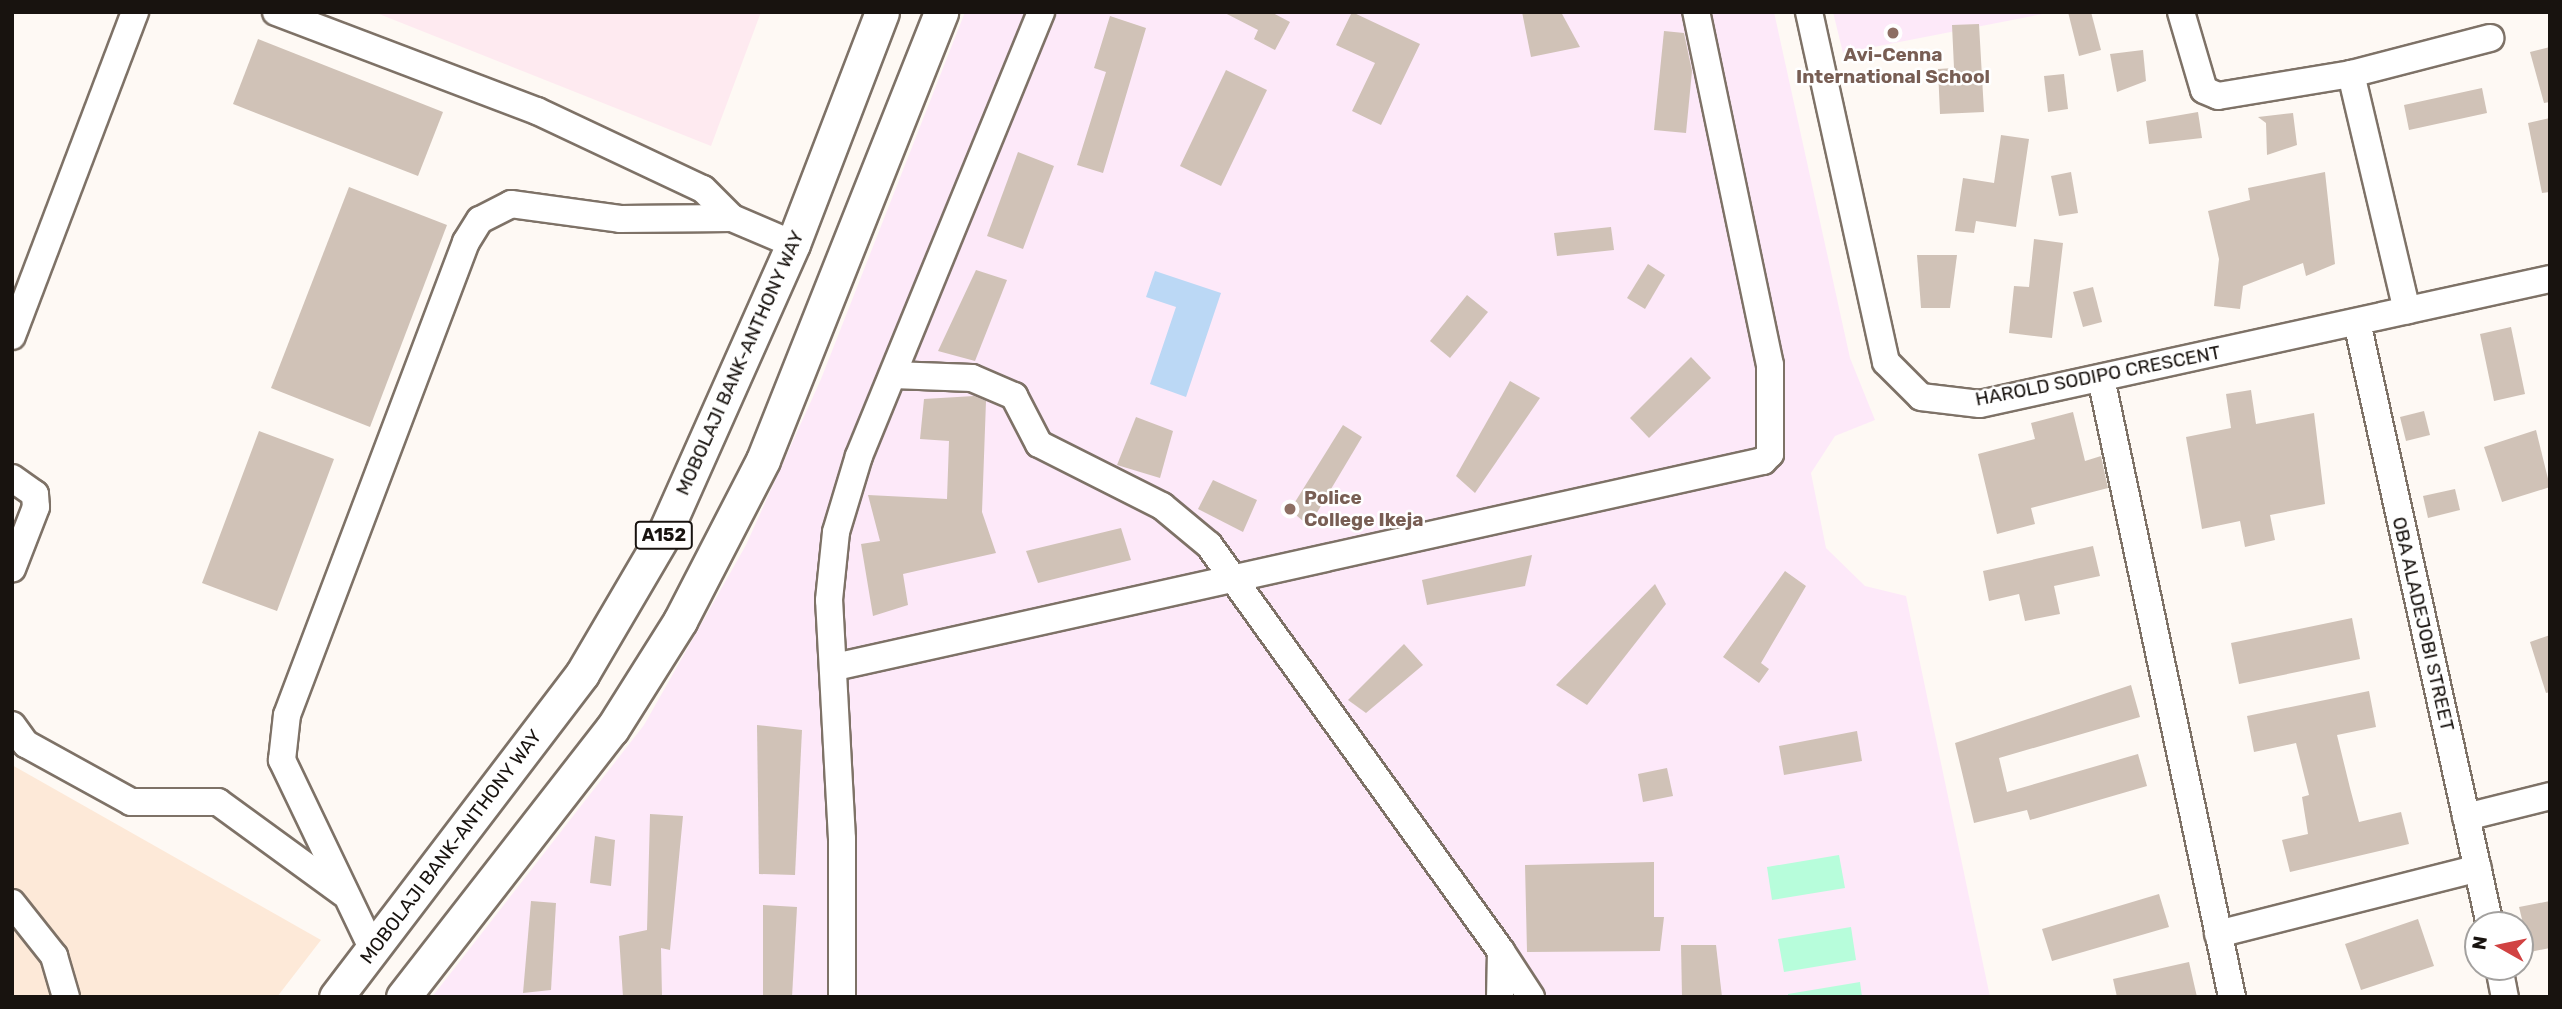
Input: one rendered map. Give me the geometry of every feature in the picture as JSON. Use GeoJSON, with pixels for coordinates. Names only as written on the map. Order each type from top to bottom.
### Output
{"type":"FeatureCollection","features":[{"type":"Feature","properties":{"kind":"main road","name":"MOBOLAJI BANK-ANTHONY WAY"},"geometry":{"type":"LineString","coordinates":[[336,997],[582,674],[664,534],[793,244],[881,12]]}},
{"type":"Feature","properties":{"kind":"main road","name":"A152"},"geometry":{"type":"LineString","coordinates":[[403,997],[612,729],[686,610],[763,460],[941,12]]}},
{"type":"Feature","properties":{"kind":"street"},"geometry":{"type":"LineString","coordinates":[[12,336],[135,12]]}},
{"type":"Feature","properties":{"kind":"street"},"geometry":{"type":"LineString","coordinates":[[276,12],[537,111],[703,189],[732,218],[793,244]]}},
{"type":"Feature","properties":{"kind":"street"},"geometry":{"type":"LineString","coordinates":[[842,997],[835,667],[830,600],[836,532],[893,375],[1041,12]]}},
{"type":"Feature","properties":{"kind":"street"},"geometry":{"type":"LineString","coordinates":[[835,667],[1770,454],[1770,365],[1696,12]]}},
{"type":"Feature","properties":{"kind":"street","name":"HAROLD SODIPO CRESCENT"},"geometry":{"type":"LineString","coordinates":[[1809,12],[1886,362],[1921,397],[1980,404],[2550,279]]}},
{"type":"Feature","properties":{"kind":"street"},"geometry":{"type":"LineString","coordinates":[[2181,12],[2204,90],[2218,96],[2351,74],[2490,38]]}},
{"type":"Feature","properties":{"kind":"street"},"geometry":{"type":"LineString","coordinates":[[2351,74],[2407,310]]}},
{"type":"Feature","properties":{"kind":"street"},"geometry":{"type":"LineString","coordinates":[[373,950],[282,760],[287,715],[466,242],[487,214],[510,204],[620,219],[732,218]]}},
{"type":"Feature","properties":{"kind":"street","name":"OBA ALADEJOBI STREET"},"geometry":{"type":"LineString","coordinates":[[2357,322],[2487,911]]}},
{"type":"Feature","properties":{"kind":"street"},"geometry":{"type":"LineString","coordinates":[[893,375],[972,378],[1014,396],[1039,444],[1187,523],[1232,576],[1501,951],[1531,997]]}},
{"type":"Feature","properties":{"kind":"street"},"geometry":{"type":"LineString","coordinates":[[2101,378],[2232,997]]}},
{"type":"Feature","properties":{"kind":"street"},"geometry":{"type":"LineString","coordinates":[[12,478],[35,494],[36,507],[12,569]]}},
{"type":"Feature","properties":{"kind":"street"},"geometry":{"type":"LineString","coordinates":[[12,725],[26,744],[131,802],[218,802],[347,896]]}},
{"type":"Feature","properties":{"kind":"street"},"geometry":{"type":"LineString","coordinates":[[2466,817],[2550,796]]}},
{"type":"Feature","properties":{"kind":"street"},"geometry":{"type":"LineString","coordinates":[[2218,934],[2477,868]]}},
{"type":"Feature","properties":{"kind":"street"},"geometry":{"type":"LineString","coordinates":[[12,903],[54,956],[66,997]]}},
{"type":"Feature","properties":{"kind":"street"},"geometry":{"type":"LineString","coordinates":[[1500,997],[1501,951]]}},
{"type":"Feature","properties":{"kind":"shaded area"},"geometry":{"type":"Polygon","coordinates":[[[374,12],[761,12],[711,146],[374,12]]]}},
{"type":"Feature","properties":{"kind":"shaded area","name":"Police College Ikeja"},"geometry":{"type":"Polygon","coordinates":[[[965,12],[1774,12],[1850,358],[1875,420],[1835,436],[1811,473],[1826,548],[1865,586],[1906,596],[1990,997],[432,997],[644,725],[746,545],[821,379],[965,12]]]}},
{"type":"Feature","properties":{"kind":"shaded area","name":"Avi-Cenna International School"},"geometry":{"type":"Polygon","coordinates":[[[1833,12],[2053,12],[1843,53],[1833,12]]]}},
{"type":"Feature","properties":{"kind":"shaded area"},"geometry":{"type":"Polygon","coordinates":[[[12,765],[321,940],[277,997],[12,997],[12,765]]]}},
{"type":"Feature","properties":{"kind":"green space"},"geometry":{"type":"Polygon","coordinates":[[[1839,855],[1845,888],[1772,900],[1767,867],[1839,855]]]}},
{"type":"Feature","properties":{"kind":"green space"},"geometry":{"type":"Polygon","coordinates":[[[1851,927],[1856,960],[1784,972],[1778,939],[1851,927]]]}},
{"type":"Feature","properties":{"kind":"green space"},"geometry":{"type":"Polygon","coordinates":[[[1860,982],[1862,997],[1788,997],[1788,994],[1860,982]]]}},
{"type":"Feature","properties":{"kind":"water"},"geometry":{"type":"Polygon","coordinates":[[[1155,271],[1221,293],[1186,397],[1150,384],[1176,307],[1146,297],[1155,271]]]}},
{"type":"Feature","properties":{"kind":"building"},"geometry":{"type":"Polygon","coordinates":[[[1223,12],[1271,12],[1290,22],[1275,50],[1254,39],[1258,30],[1223,12]]]}},
{"type":"Feature","properties":{"kind":"building"},"geometry":{"type":"Polygon","coordinates":[[[1352,12],[1420,44],[1381,125],[1352,111],[1375,63],[1336,45],[1352,12]]]}},
{"type":"Feature","properties":{"kind":"building"},"geometry":{"type":"Polygon","coordinates":[[[1522,12],[1561,12],[1580,47],[1531,57],[1522,12]]]}},
{"type":"Feature","properties":{"kind":"building"},"geometry":{"type":"Polygon","coordinates":[[[2068,12],[2091,12],[2101,50],[2079,56],[2068,12]]]}},
{"type":"Feature","properties":{"kind":"building"},"geometry":{"type":"Polygon","coordinates":[[[1110,16],[1146,28],[1103,173],[1077,165],[1106,72],[1094,68],[1110,16]]]}},
{"type":"Feature","properties":{"kind":"building"},"geometry":{"type":"Polygon","coordinates":[[[1979,24],[1984,112],[1940,114],[1938,69],[1954,68],[1952,25],[1979,24]]]}},
{"type":"Feature","properties":{"kind":"building"},"geometry":{"type":"Polygon","coordinates":[[[1664,31],[1684,33],[1692,71],[1686,133],[1654,130],[1664,31]]]}},
{"type":"Feature","properties":{"kind":"building"},"geometry":{"type":"Polygon","coordinates":[[[258,39],[443,112],[418,176],[233,104],[258,39]]]}},
{"type":"Feature","properties":{"kind":"building"},"geometry":{"type":"Polygon","coordinates":[[[2550,47],[2550,102],[2544,103],[2530,52],[2550,47]]]}},
{"type":"Feature","properties":{"kind":"building"},"geometry":{"type":"Polygon","coordinates":[[[2143,50],[2146,81],[2117,92],[2110,54],[2143,50]]]}},
{"type":"Feature","properties":{"kind":"building"},"geometry":{"type":"Polygon","coordinates":[[[1226,70],[1267,90],[1221,186],[1180,166],[1226,70]]]}},
{"type":"Feature","properties":{"kind":"building"},"geometry":{"type":"Polygon","coordinates":[[[2064,74],[2068,109],[2048,112],[2044,76],[2064,74]]]}},
{"type":"Feature","properties":{"kind":"building"},"geometry":{"type":"Polygon","coordinates":[[[2482,88],[2487,113],[2409,130],[2404,105],[2482,88]]]}},
{"type":"Feature","properties":{"kind":"building"},"geometry":{"type":"Polygon","coordinates":[[[2198,112],[2202,138],[2149,144],[2146,121],[2198,112]]]}},
{"type":"Feature","properties":{"kind":"building"},"geometry":{"type":"Polygon","coordinates":[[[2293,113],[2297,145],[2267,155],[2266,123],[2258,117],[2293,113]]]}},
{"type":"Feature","properties":{"kind":"building"},"geometry":{"type":"Polygon","coordinates":[[[2550,118],[2550,192],[2542,193],[2528,123],[2550,118]]]}},
{"type":"Feature","properties":{"kind":"building"},"geometry":{"type":"Polygon","coordinates":[[[2001,135],[2029,139],[2016,227],[1976,221],[1974,233],[1955,231],[1963,178],[1994,183],[2001,135]]]}},
{"type":"Feature","properties":{"kind":"building"},"geometry":{"type":"Polygon","coordinates":[[[1018,152],[1054,166],[1023,249],[987,236],[1018,152]]]}},
{"type":"Feature","properties":{"kind":"building"},"geometry":{"type":"Polygon","coordinates":[[[2071,172],[2078,213],[2059,216],[2051,176],[2071,172]]]}},
{"type":"Feature","properties":{"kind":"building"},"geometry":{"type":"Polygon","coordinates":[[[2325,172],[2335,264],[2306,276],[2303,263],[2243,286],[2240,309],[2214,306],[2219,259],[2208,211],[2250,200],[2248,188],[2325,172]]]}},
{"type":"Feature","properties":{"kind":"building"},"geometry":{"type":"Polygon","coordinates":[[[349,187],[447,225],[370,427],[271,388],[349,187]]]}},
{"type":"Feature","properties":{"kind":"building"},"geometry":{"type":"Polygon","coordinates":[[[1611,227],[1614,250],[1557,256],[1554,233],[1611,227]]]}},
{"type":"Feature","properties":{"kind":"building"},"geometry":{"type":"Polygon","coordinates":[[[2034,239],[2063,243],[2052,338],[2009,333],[2014,286],[2029,287],[2034,239]]]}},
{"type":"Feature","properties":{"kind":"building"},"geometry":{"type":"Polygon","coordinates":[[[1917,255],[1957,255],[1950,308],[1921,308],[1917,255]]]}},
{"type":"Feature","properties":{"kind":"building"},"geometry":{"type":"Polygon","coordinates":[[[1648,264],[1665,275],[1645,309],[1627,298],[1648,264]]]}},
{"type":"Feature","properties":{"kind":"building"},"geometry":{"type":"Polygon","coordinates":[[[976,270],[1007,280],[975,361],[938,351],[976,270]]]}},
{"type":"Feature","properties":{"kind":"building"},"geometry":{"type":"Polygon","coordinates":[[[2093,287],[2102,322],[2083,327],[2073,292],[2093,287]]]}},
{"type":"Feature","properties":{"kind":"building"},"geometry":{"type":"Polygon","coordinates":[[[1467,295],[1488,312],[1450,358],[1430,341],[1467,295]]]}},
{"type":"Feature","properties":{"kind":"building"},"geometry":{"type":"Polygon","coordinates":[[[2511,327],[2525,394],[2494,401],[2480,334],[2511,327]]]}},
{"type":"Feature","properties":{"kind":"building"},"geometry":{"type":"Polygon","coordinates":[[[1691,357],[1711,378],[1649,438],[1630,418],[1691,357]]]}},
{"type":"Feature","properties":{"kind":"building"},"geometry":{"type":"Polygon","coordinates":[[[1510,381],[1540,398],[1475,493],[1456,476],[1510,381]]]}},
{"type":"Feature","properties":{"kind":"building"},"geometry":{"type":"Polygon","coordinates":[[[2251,390],[2256,424],[2314,413],[2325,504],[2270,515],[2275,540],[2245,547],[2240,521],[2202,529],[2186,437],[2231,428],[2226,394],[2251,390]]]}},
{"type":"Feature","properties":{"kind":"building"},"geometry":{"type":"Polygon","coordinates":[[[974,396],[986,401],[982,512],[996,553],[903,574],[908,605],[873,616],[861,544],[880,541],[868,495],[947,499],[949,441],[920,439],[924,399],[974,396]]]}},
{"type":"Feature","properties":{"kind":"building"},"geometry":{"type":"Polygon","coordinates":[[[2424,411],[2430,435],[2406,441],[2400,417],[2424,411]]]}},
{"type":"Feature","properties":{"kind":"building"},"geometry":{"type":"Polygon","coordinates":[[[2073,412],[2085,461],[2101,456],[2108,488],[2031,508],[2035,524],[1997,534],[1978,454],[2035,439],[2031,423],[2073,412]]]}},
{"type":"Feature","properties":{"kind":"building"},"geometry":{"type":"Polygon","coordinates":[[[1136,417],[1173,431],[1160,478],[1117,465],[1136,417]]]}},
{"type":"Feature","properties":{"kind":"building"},"geometry":{"type":"Polygon","coordinates":[[[1343,425],[1362,437],[1309,526],[1290,510],[1343,425]]]}},
{"type":"Feature","properties":{"kind":"building"},"geometry":{"type":"Polygon","coordinates":[[[2536,430],[2550,487],[2502,502],[2484,447],[2536,430]]]}},
{"type":"Feature","properties":{"kind":"building"},"geometry":{"type":"Polygon","coordinates":[[[259,431],[334,459],[277,611],[202,583],[259,431]]]}},
{"type":"Feature","properties":{"kind":"building"},"geometry":{"type":"Polygon","coordinates":[[[1213,480],[1257,500],[1243,532],[1198,509],[1213,480]]]}},
{"type":"Feature","properties":{"kind":"building"},"geometry":{"type":"Polygon","coordinates":[[[2455,489],[2460,510],[2428,518],[2423,496],[2455,489]]]}},
{"type":"Feature","properties":{"kind":"building"},"geometry":{"type":"Polygon","coordinates":[[[1121,528],[1131,560],[1038,583],[1026,551],[1121,528]]]}},
{"type":"Feature","properties":{"kind":"building"},"geometry":{"type":"Polygon","coordinates":[[[2093,546],[2100,576],[2054,586],[2060,614],[2025,621],[2019,594],[1989,601],[1983,571],[2093,546]]]}},
{"type":"Feature","properties":{"kind":"building"},"geometry":{"type":"Polygon","coordinates":[[[1532,555],[1525,586],[1427,605],[1422,580],[1532,555]]]}},
{"type":"Feature","properties":{"kind":"building"},"geometry":{"type":"Polygon","coordinates":[[[1785,571],[1806,586],[1761,663],[1769,669],[1759,683],[1723,657],[1785,571]]]}},
{"type":"Feature","properties":{"kind":"building"},"geometry":{"type":"Polygon","coordinates":[[[1655,584],[1666,604],[1587,705],[1556,685],[1655,584]]]}},
{"type":"Feature","properties":{"kind":"building"},"geometry":{"type":"Polygon","coordinates":[[[2352,618],[2360,659],[2239,684],[2231,643],[2352,618]]]}},
{"type":"Feature","properties":{"kind":"building"},"geometry":{"type":"Polygon","coordinates":[[[2550,635],[2550,692],[2546,693],[2530,642],[2550,635]]]}},
{"type":"Feature","properties":{"kind":"building"},"geometry":{"type":"Polygon","coordinates":[[[1404,644],[1423,665],[1366,713],[1348,700],[1404,644]]]}},
{"type":"Feature","properties":{"kind":"building"},"geometry":{"type":"Polygon","coordinates":[[[2131,685],[2140,717],[1999,758],[2007,792],[2138,754],[2147,786],[2030,820],[2027,810],[1974,823],[1955,743],[2131,685]]]}},
{"type":"Feature","properties":{"kind":"building"},"geometry":{"type":"Polygon","coordinates":[[[2369,691],[2376,727],[2337,735],[2350,788],[2359,822],[2401,812],[2409,844],[2290,872],[2282,840],[2308,834],[2302,797],[2309,795],[2296,743],[2254,752],[2247,716],[2369,691]]]}},
{"type":"Feature","properties":{"kind":"building"},"geometry":{"type":"Polygon","coordinates":[[[757,725],[802,730],[795,875],[759,874],[757,725]]]}},
{"type":"Feature","properties":{"kind":"building"},"geometry":{"type":"Polygon","coordinates":[[[1857,731],[1862,761],[1784,775],[1779,746],[1857,731]]]}},
{"type":"Feature","properties":{"kind":"building"},"geometry":{"type":"Polygon","coordinates":[[[1667,768],[1673,796],[1643,802],[1638,774],[1667,768]]]}},
{"type":"Feature","properties":{"kind":"building"},"geometry":{"type":"Polygon","coordinates":[[[650,814],[683,816],[670,950],[661,948],[662,997],[623,997],[619,936],[647,930],[650,814]]]}},
{"type":"Feature","properties":{"kind":"building"},"geometry":{"type":"Polygon","coordinates":[[[595,836],[615,840],[611,886],[590,883],[595,836]]]}},
{"type":"Feature","properties":{"kind":"building"},"geometry":{"type":"Polygon","coordinates":[[[1654,862],[1654,917],[1664,917],[1660,951],[1527,952],[1525,865],[1654,862]]]}},
{"type":"Feature","properties":{"kind":"building"},"geometry":{"type":"Polygon","coordinates":[[[2159,894],[2169,927],[2052,961],[2042,929],[2159,894]]]}},
{"type":"Feature","properties":{"kind":"building"},"geometry":{"type":"Polygon","coordinates":[[[531,901],[556,903],[551,990],[523,993],[531,901]]]}},
{"type":"Feature","properties":{"kind":"building"},"geometry":{"type":"Polygon","coordinates":[[[2550,901],[2550,948],[2534,951],[2534,911],[2520,911],[2519,907],[2550,901]]]}},
{"type":"Feature","properties":{"kind":"building"},"geometry":{"type":"Polygon","coordinates":[[[763,905],[797,907],[792,997],[763,997],[763,905]]]}},
{"type":"Feature","properties":{"kind":"building"},"geometry":{"type":"Polygon","coordinates":[[[2418,919],[2434,966],[2361,990],[2345,944],[2418,919]]]}},
{"type":"Feature","properties":{"kind":"building"},"geometry":{"type":"Polygon","coordinates":[[[1681,945],[1716,945],[1722,997],[1682,997],[1681,945]]]}},
{"type":"Feature","properties":{"kind":"building"},"geometry":{"type":"Polygon","coordinates":[[[2189,962],[2197,997],[2117,997],[2113,979],[2189,962]]]}},
{"type":"Feature","properties":{"kind":"place","name":"Avi-Cenna International School"},"geometry":{"type":"Point","coordinates":[1893,33]}},
{"type":"Feature","properties":{"kind":"place","name":"Police College Ikeja"},"geometry":{"type":"Point","coordinates":[1290,509]}}]}
